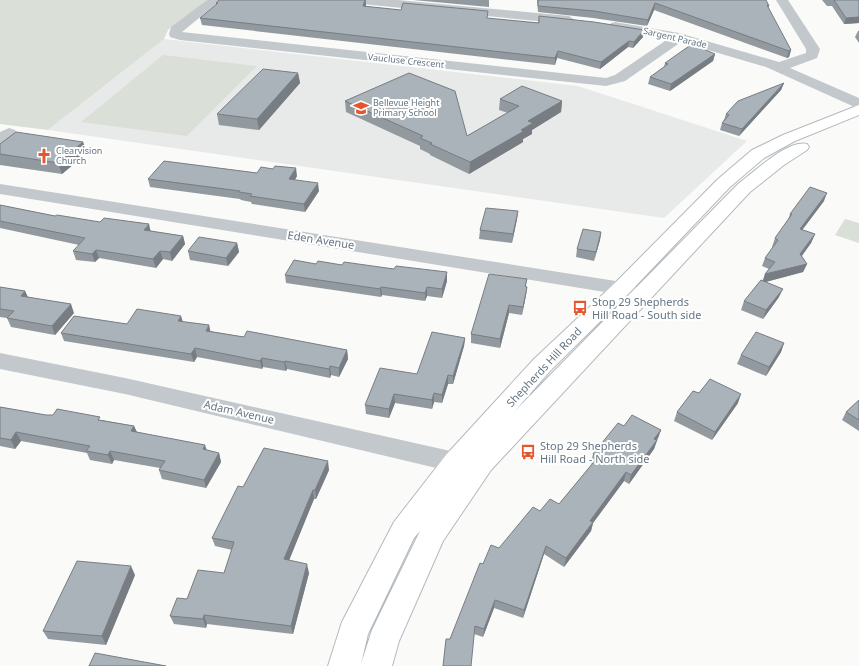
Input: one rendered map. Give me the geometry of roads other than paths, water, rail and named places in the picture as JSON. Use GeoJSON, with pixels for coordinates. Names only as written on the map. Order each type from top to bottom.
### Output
{"type":"FeatureCollection","features":[{"type":"Feature","properties":{"kind":"main road","name":"Shepherds Hill Road"},"geometry":{"type":"LineString","coordinates":[[344,666],[353,632],[404,530],[465,467],[526,415],[724,183],[758,154],[790,138],[859,110]]}},
{"type":"Feature","properties":{"kind":"main road","name":"Shepherds Hill Road"},"geometry":{"type":"LineString","coordinates":[[631,292],[744,188],[778,161],[807,144],[859,119]]}},
{"type":"Feature","properties":{"kind":"main road","name":"Shepherds Hill Road"},"geometry":{"type":"LineString","coordinates":[[376,666],[386,634],[465,467]]}},
{"type":"Feature","properties":{"kind":"street","name":"Vaucluse Crescent"},"geometry":{"type":"LineString","coordinates":[[215,0],[176,30],[175,34],[188,37],[606,82],[620,78],[679,37]]}},
{"type":"Feature","properties":{"kind":"street"},"geometry":{"type":"LineString","coordinates":[[361,0],[513,14],[578,22]]}},
{"type":"Feature","properties":{"kind":"street"},"geometry":{"type":"LineString","coordinates":[[513,14],[514,0]]}},
{"type":"Feature","properties":{"kind":"street"},"geometry":{"type":"LineString","coordinates":[[779,67],[812,54],[813,49],[782,0]]}},
{"type":"Feature","properties":{"kind":"street","name":"Sargent Parade"},"geometry":{"type":"LineString","coordinates":[[600,24],[679,37],[779,67],[859,104]]}},
{"type":"Feature","properties":{"kind":"street","name":"Eden Avenue"},"geometry":{"type":"LineString","coordinates":[[0,189],[631,292]]}},
{"type":"Feature","properties":{"kind":"street","name":"Adam Avenue"},"geometry":{"type":"LineString","coordinates":[[0,361],[125,386],[465,467]]}},
{"type":"Feature","properties":{"kind":"place","name":"Bellevue Height Primary School"},"geometry":{"type":"Point","coordinates":[361,108]}},
{"type":"Feature","properties":{"kind":"place","name":"Clearvision Church"},"geometry":{"type":"Point","coordinates":[44,156]}},
{"type":"Feature","properties":{"kind":"place","name":"Stop 29 Shepherds Hill Road - South side"},"geometry":{"type":"Point","coordinates":[580,308]}},
{"type":"Feature","properties":{"kind":"place","name":"Stop 29 Shepherds Hill Road - North side"},"geometry":{"type":"Point","coordinates":[528,452]}}]}
